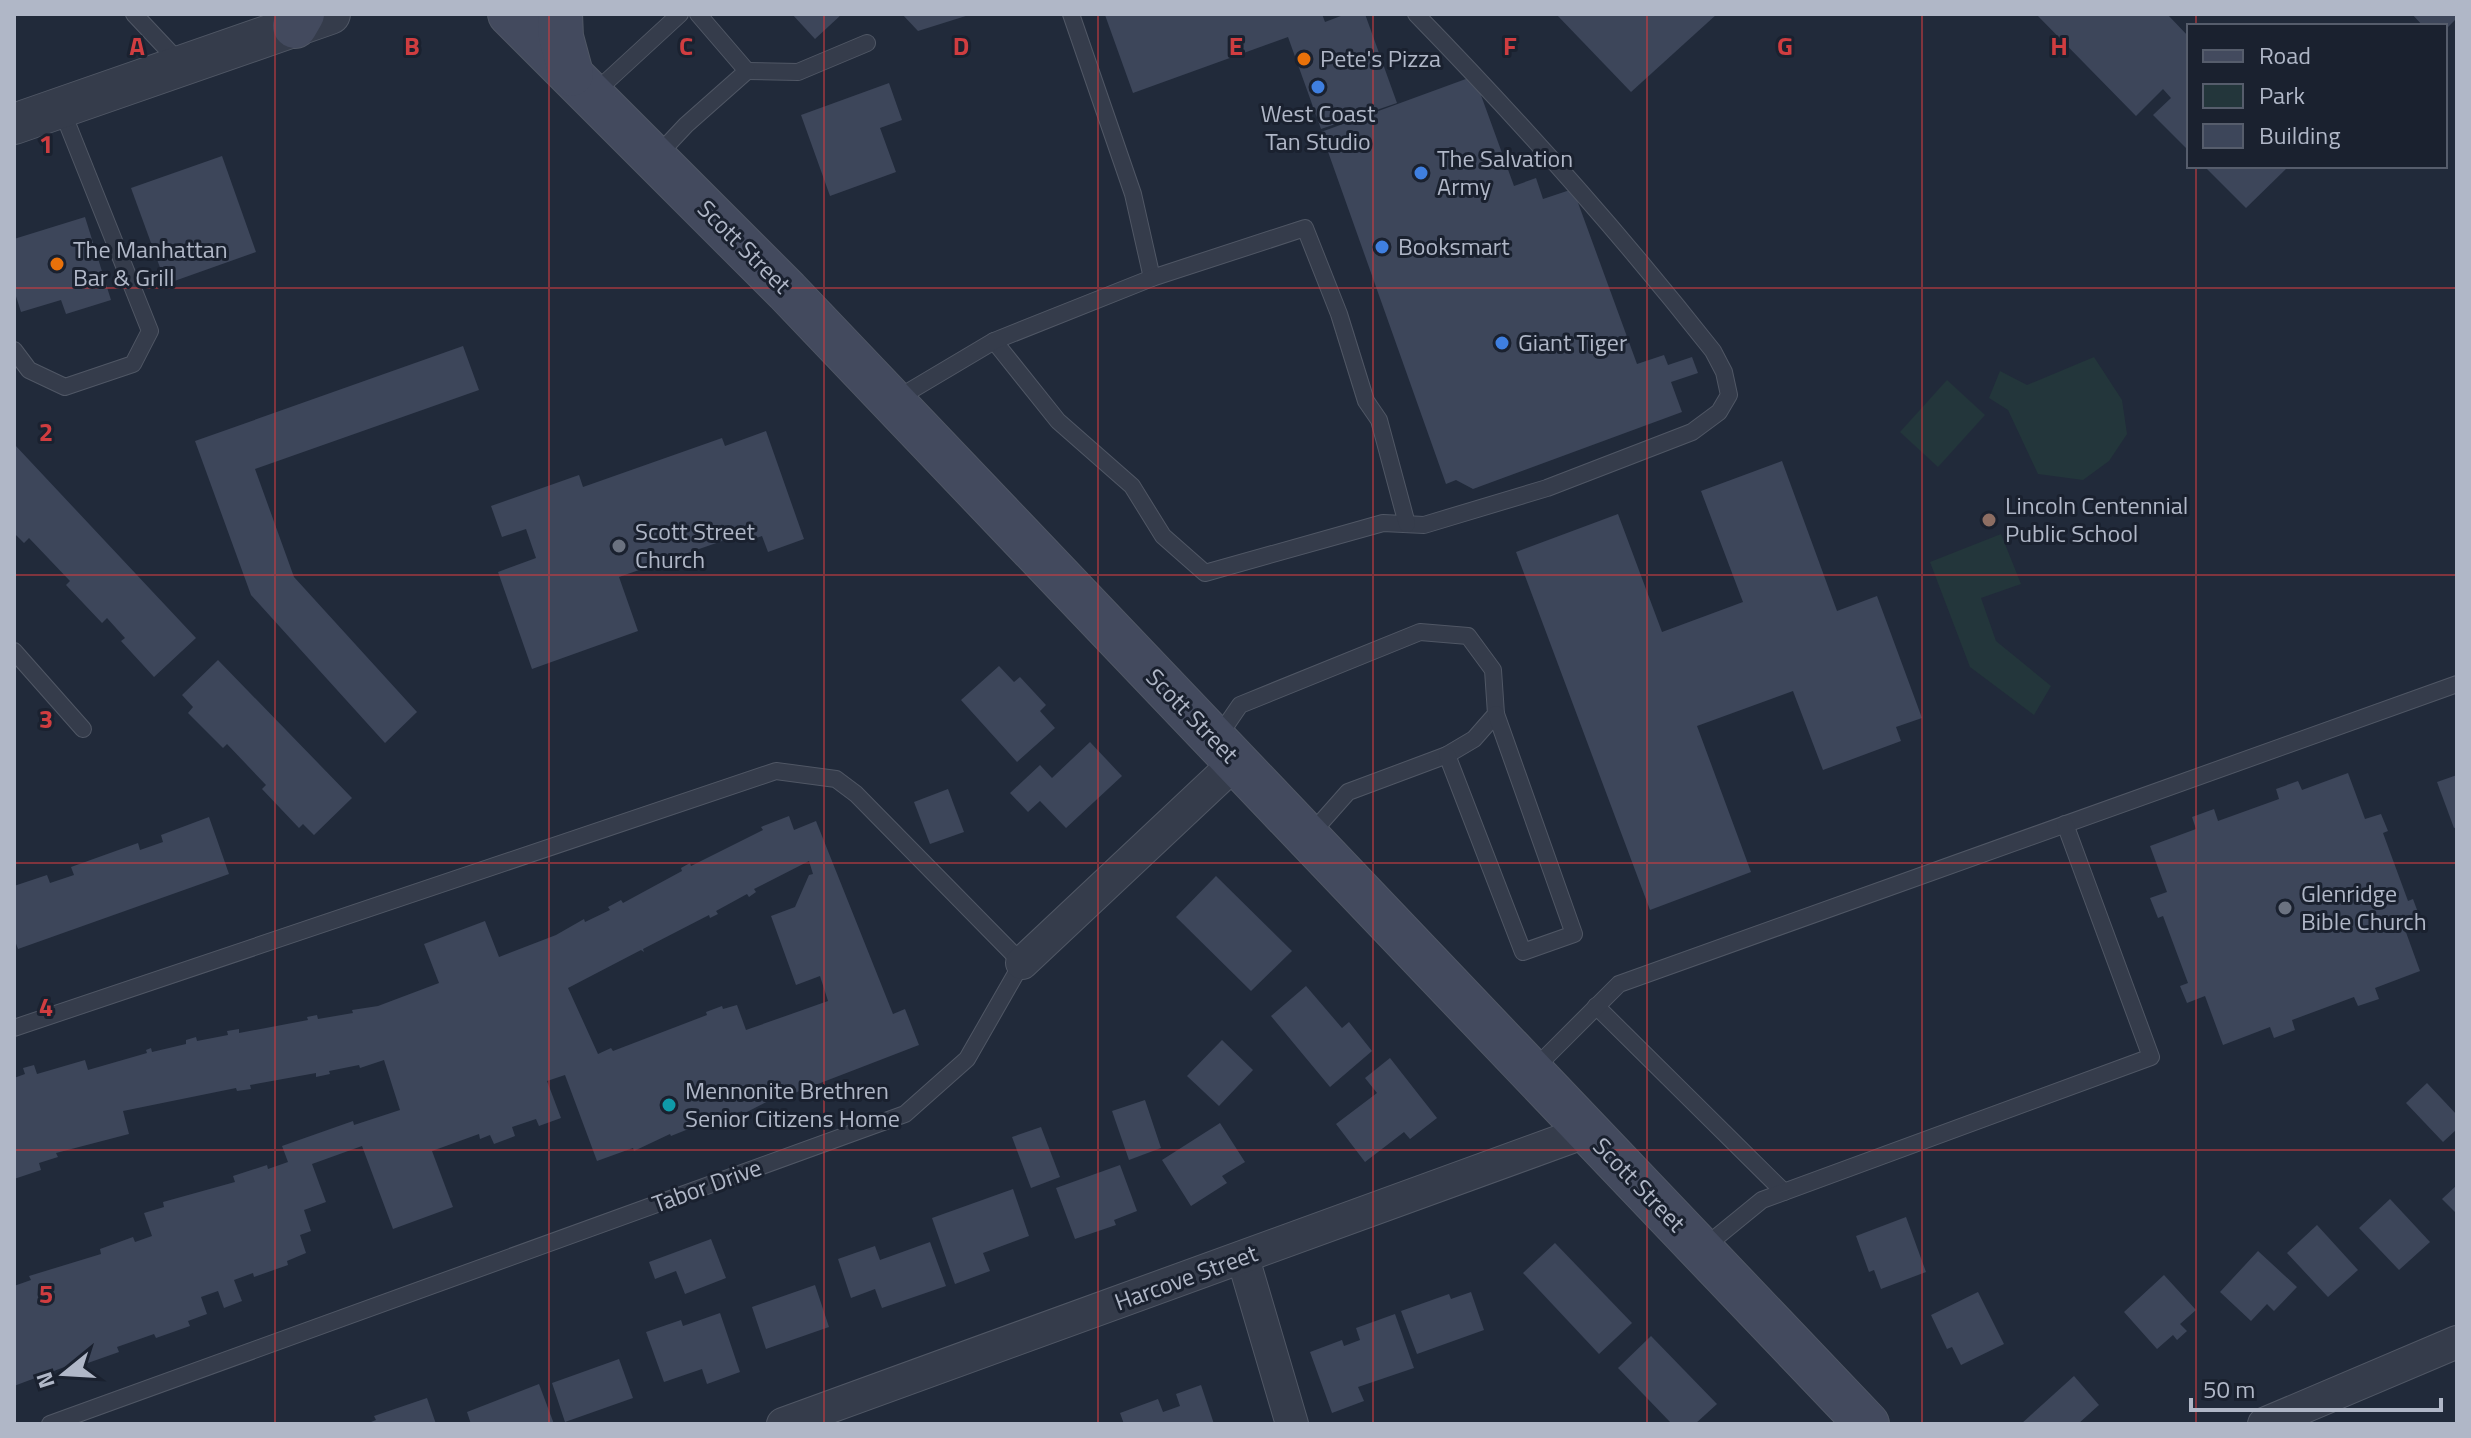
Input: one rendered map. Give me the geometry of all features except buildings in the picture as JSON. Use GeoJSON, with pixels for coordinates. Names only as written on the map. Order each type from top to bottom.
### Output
{"type":"FeatureCollection","features":[{"type":"Feature","properties":{"kind":"main road","name":"Scott Street"},"geometry":{"type":"LineString","coordinates":[[510,14],[892,401],[1867,1424]]}},
{"type":"Feature","properties":{"kind":"main road"},"geometry":{"type":"LineString","coordinates":[[560,14],[561,37],[582,84]]}},
{"type":"Feature","properties":{"kind":"street"},"geometry":{"type":"LineString","coordinates":[[14,124],[309,18]]}},
{"type":"Feature","properties":{"kind":"street","name":"Tabor Drive"},"geometry":{"type":"LineString","coordinates":[[1022,963],[1226,751]]}},
{"type":"Feature","properties":{"kind":"street","name":"Harcove Street"},"geometry":{"type":"LineString","coordinates":[[783,1424],[1588,1131]]}},
{"type":"Feature","properties":{"kind":"street"},"geometry":{"type":"LineString","coordinates":[[1243,1258],[1292,1424]]}},
{"type":"Feature","properties":{"kind":"street"},"geometry":{"type":"LineString","coordinates":[[2264,1424],[2457,1342]]}},
{"type":"Feature","properties":{"kind":"lane"},"geometry":{"type":"LineString","coordinates":[[134,14],[182,65]]}},
{"type":"Feature","properties":{"kind":"lane"},"geometry":{"type":"LineString","coordinates":[[582,84],[680,14]]}},
{"type":"Feature","properties":{"kind":"lane"},"geometry":{"type":"LineString","coordinates":[[698,14],[747,71]]}},
{"type":"Feature","properties":{"kind":"lane"},"geometry":{"type":"LineString","coordinates":[[1071,14],[1133,194],[1152,278]]}},
{"type":"Feature","properties":{"kind":"lane"},"geometry":{"type":"LineString","coordinates":[[994,341],[1058,421],[1132,486],[1163,536],[1205,573],[1383,523],[1424,525],[1547,488],[1692,432],[1719,412],[1729,395],[1724,372],[1713,351],[1667,292],[1498,99],[1416,14]]}},
{"type":"Feature","properties":{"kind":"lane"},"geometry":{"type":"LineString","coordinates":[[655,158],[686,125],[747,71],[798,72],[867,43]]}},
{"type":"Feature","properties":{"kind":"lane"},"geometry":{"type":"LineString","coordinates":[[14,350],[29,370],[65,387],[133,364],[150,331],[61,108]]}},
{"type":"Feature","properties":{"kind":"lane"},"geometry":{"type":"LineString","coordinates":[[892,401],[994,341],[1152,278],[1305,228],[1339,314],[1366,401],[1379,420],[1407,524]]}},
{"type":"Feature","properties":{"kind":"lane"},"geometry":{"type":"LineString","coordinates":[[1226,751],[1240,705],[1420,632],[1468,636],[1493,670],[1496,714],[1574,934],[1523,952],[1447,755]]}},
{"type":"Feature","properties":{"kind":"lane"},"geometry":{"type":"LineString","coordinates":[[14,651],[83,729]]}},
{"type":"Feature","properties":{"kind":"lane"},"geometry":{"type":"LineString","coordinates":[[1531,1072],[1619,984],[2457,684]]}},
{"type":"Feature","properties":{"kind":"lane"},"geometry":{"type":"LineString","coordinates":[[1308,837],[1348,792],[1447,755],[1474,739],[1496,714]]}},
{"type":"Feature","properties":{"kind":"lane"},"geometry":{"type":"LineString","coordinates":[[14,1028],[776,771],[836,779],[856,794],[1022,963]]}},
{"type":"Feature","properties":{"kind":"lane"},"geometry":{"type":"LineString","coordinates":[[1701,1250],[1762,1200],[2151,1057],[2065,824]]}},
{"type":"Feature","properties":{"kind":"lane","name":"Tabor Drive"},"geometry":{"type":"LineString","coordinates":[[50,1424],[905,1114],[967,1059],[1022,963]]}},
{"type":"Feature","properties":{"kind":"lane"},"geometry":{"type":"LineString","coordinates":[[1596,1006],[1784,1192]]}},
{"type":"Feature","properties":{"kind":"green space"},"geometry":{"type":"Polygon","coordinates":[[[2094,357],[2122,400],[2127,434],[2109,461],[2083,480],[2038,474],[2008,410],[1989,398],[2000,371],[2027,385],[2094,357]]]}},
{"type":"Feature","properties":{"kind":"green space"},"geometry":{"type":"Polygon","coordinates":[[[1947,380],[1985,415],[1938,467],[1900,432],[1947,380]]]}},
{"type":"Feature","properties":{"kind":"green space"},"geometry":{"type":"Polygon","coordinates":[[[2001,534],[2021,584],[1981,598],[1996,641],[2051,686],[2034,715],[1970,667],[1930,562],[2001,534]]]}},
{"type":"Feature","properties":{"kind":"place","name":"Pete's Pizza"},"geometry":{"type":"Point","coordinates":[1304,59]}},
{"type":"Feature","properties":{"kind":"place","name":"West Coast Tan Studio"},"geometry":{"type":"Point","coordinates":[1318,87]}},
{"type":"Feature","properties":{"kind":"place","name":"The Salvation Army"},"geometry":{"type":"Point","coordinates":[1421,173]}},
{"type":"Feature","properties":{"kind":"place","name":"Booksmart"},"geometry":{"type":"Point","coordinates":[1382,247]}},
{"type":"Feature","properties":{"kind":"place","name":"The Manhattan Bar & Grill"},"geometry":{"type":"Point","coordinates":[57,264]}},
{"type":"Feature","properties":{"kind":"place","name":"Giant Tiger"},"geometry":{"type":"Point","coordinates":[1502,343]}},
{"type":"Feature","properties":{"kind":"place","name":"Lincoln Centennial Public School"},"geometry":{"type":"Point","coordinates":[1989,520]}},
{"type":"Feature","properties":{"kind":"place","name":"Scott Street Church"},"geometry":{"type":"Point","coordinates":[619,546]}},
{"type":"Feature","properties":{"kind":"place","name":"Glenridge Bible Church"},"geometry":{"type":"Point","coordinates":[2285,908]}},
{"type":"Feature","properties":{"kind":"place","name":"Mennonite Brethren Senior Citizens Home"},"geometry":{"type":"Point","coordinates":[669,1105]}}]}
